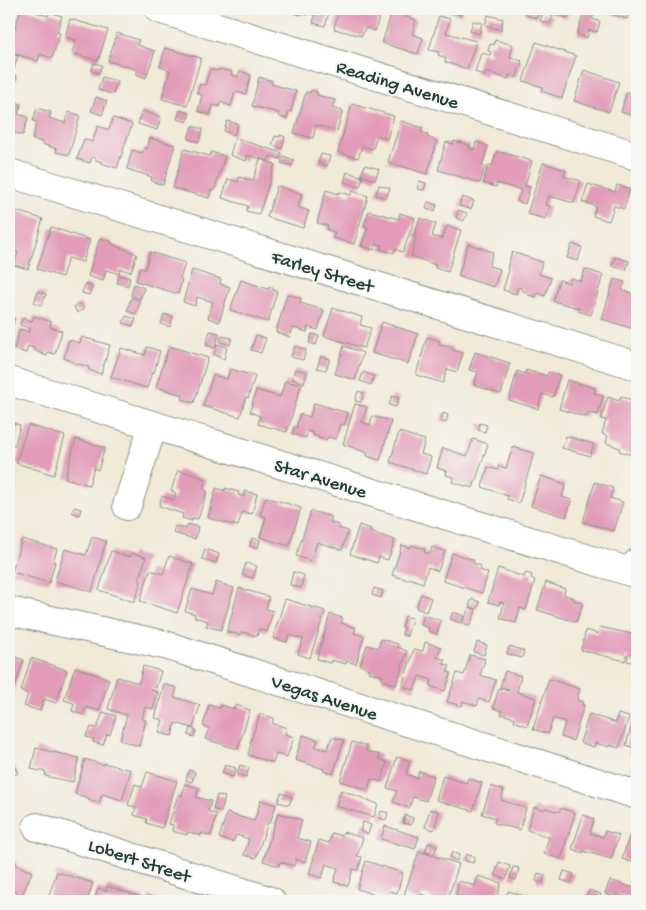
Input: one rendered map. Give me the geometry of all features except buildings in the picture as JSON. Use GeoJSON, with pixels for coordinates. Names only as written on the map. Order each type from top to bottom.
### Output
{"type":"FeatureCollection","features":[{"type":"Feature","properties":{"kind":"street","name":"Reading Avenue"},"geometry":{"type":"LineString","coordinates":[[159,9],[637,156]]}},
{"type":"Feature","properties":{"kind":"street","name":"Farley Street"},"geometry":{"type":"LineString","coordinates":[[9,173],[637,366]]}},
{"type":"Feature","properties":{"kind":"street","name":"Star Avenue"},"geometry":{"type":"LineString","coordinates":[[9,381],[635,568]]}},
{"type":"Feature","properties":{"kind":"street"},"geometry":{"type":"LineString","coordinates":[[127,506],[153,425]]}},
{"type":"Feature","properties":{"kind":"street","name":"Vegas Avenue"},"geometry":{"type":"LineString","coordinates":[[9,611],[164,645],[637,795]]}},
{"type":"Feature","properties":{"kind":"street","name":"Lobert Street"},"geometry":{"type":"LineString","coordinates":[[37,827],[271,901]]}}]}
